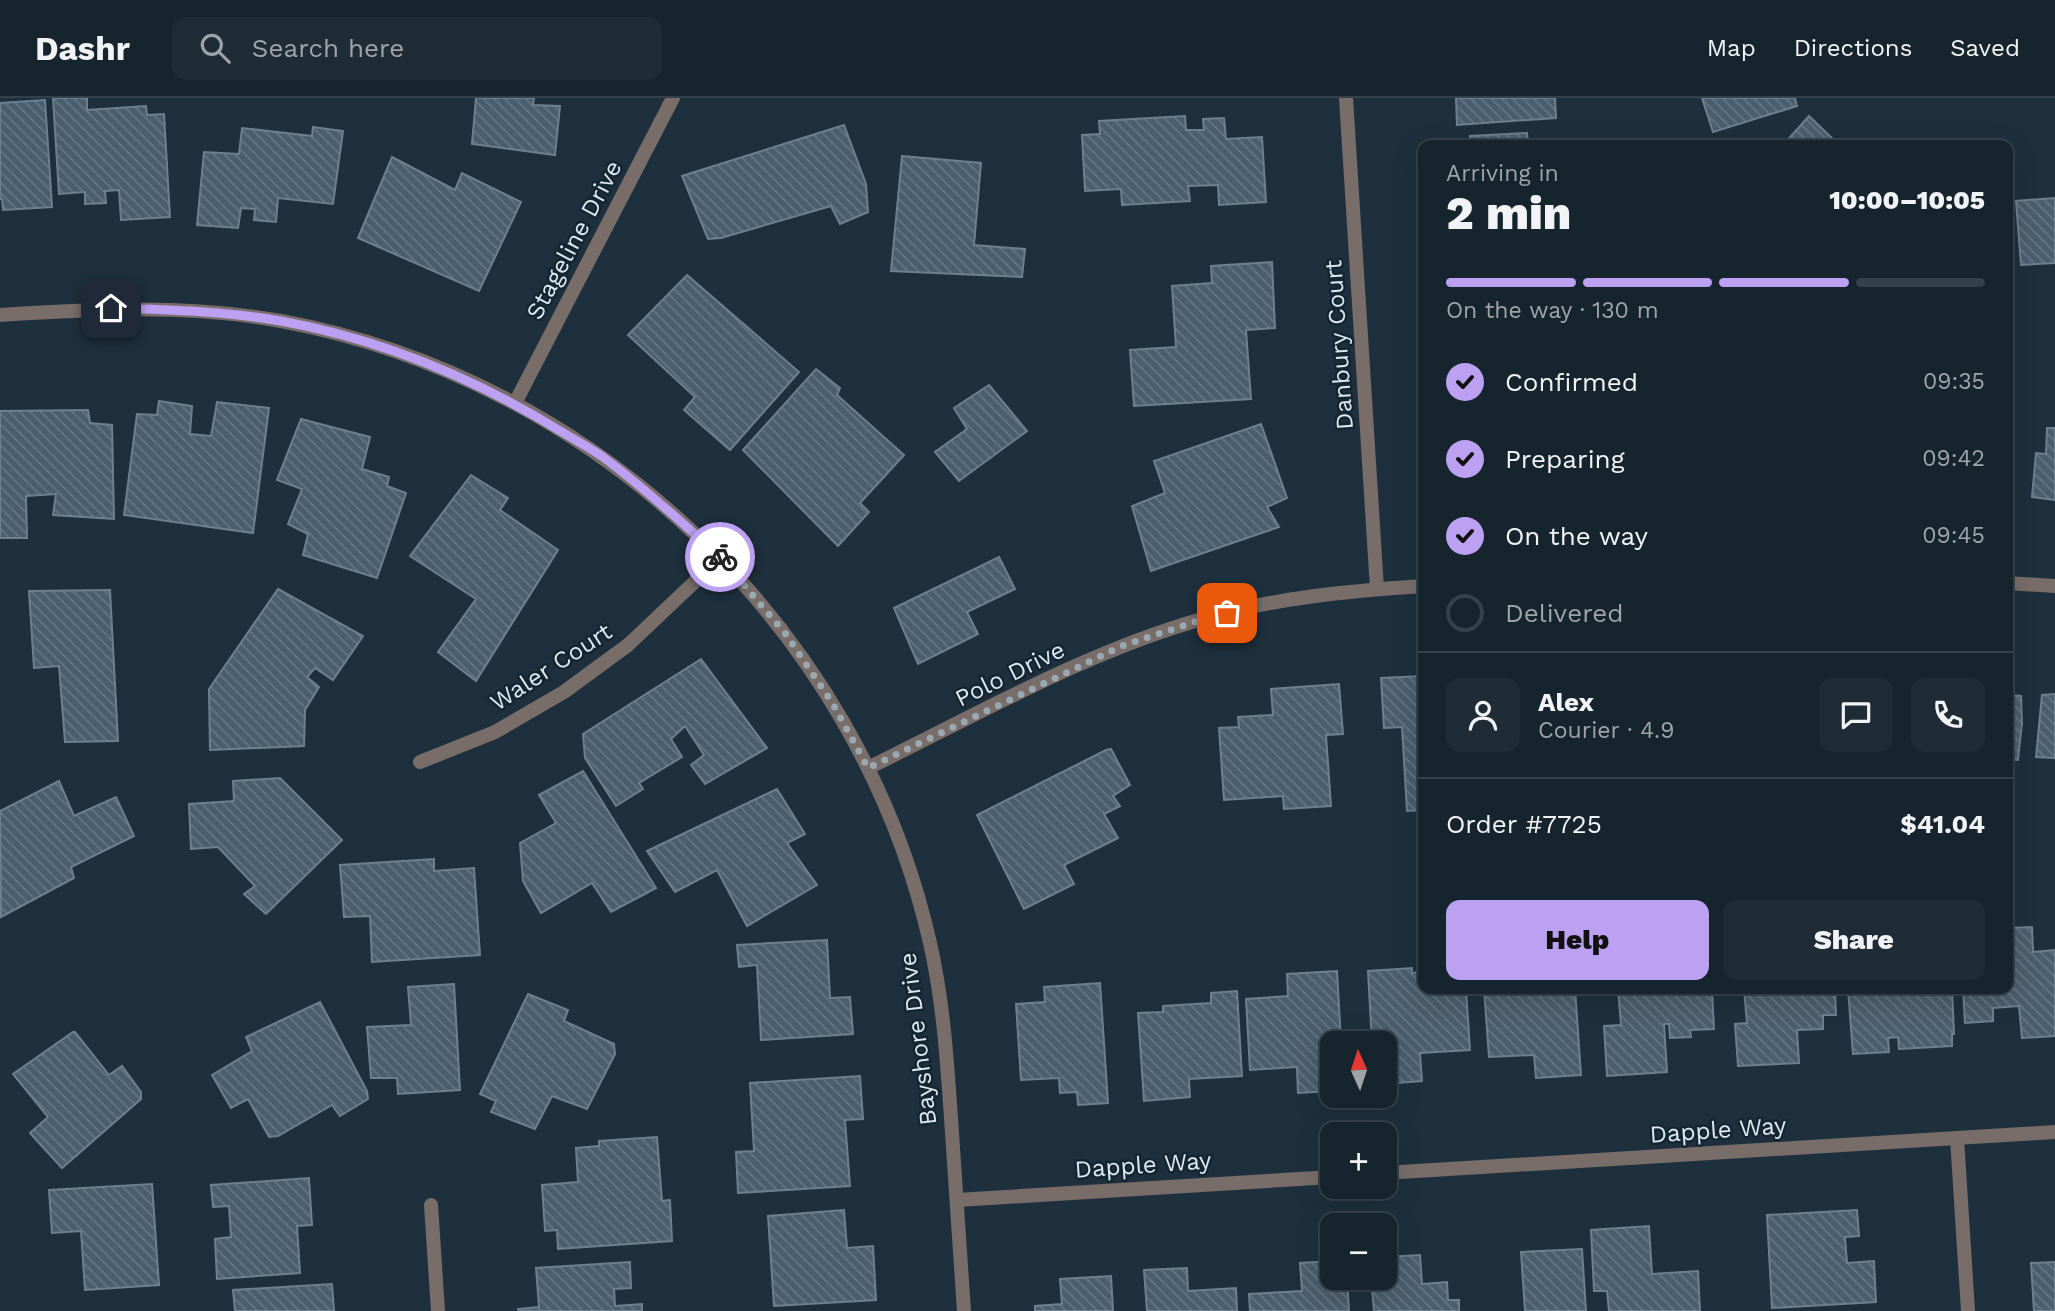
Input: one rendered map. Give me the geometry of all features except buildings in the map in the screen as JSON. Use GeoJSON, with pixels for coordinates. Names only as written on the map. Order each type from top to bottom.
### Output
{"type":"FeatureCollection","features":[{"type":"Feature","properties":{"kind":"street","name":"Stageline Drive"},"geometry":{"type":"LineString","coordinates":[[515,403],[673,98]]}},
{"type":"Feature","properties":{"kind":"street","name":"Danbury Court"},"geometry":{"type":"LineString","coordinates":[[1346,98],[1377,589]]}},
{"type":"Feature","properties":{"kind":"street","name":"Bayshore Drive"},"geometry":{"type":"LineString","coordinates":[[0,315],[111,308],[196,310],[281,321],[364,342],[445,370],[515,403],[600,455],[657,499],[720,557],[785,633],[833,704],[868,768],[906,860],[929,942],[944,1026],[964,1311]]}},
{"type":"Feature","properties":{"kind":"street","name":"Waler Court"},"geometry":{"type":"LineString","coordinates":[[421,762],[495,732],[564,692],[628,645],[720,557]]}},
{"type":"Feature","properties":{"kind":"street"},"geometry":{"type":"LineString","coordinates":[[2013,583],[2055,586]]}},
{"type":"Feature","properties":{"kind":"street","name":"Polo Drive"},"geometry":{"type":"LineString","coordinates":[[868,768],[1122,646],[1203,619],[1300,597],[1418,586]]}},
{"type":"Feature","properties":{"kind":"street","name":"Dapple Way"},"geometry":{"type":"LineString","coordinates":[[1397,1172],[2055,1132]]}},
{"type":"Feature","properties":{"kind":"street"},"geometry":{"type":"LineString","coordinates":[[1957,1138],[1968,1311]]}},
{"type":"Feature","properties":{"kind":"street","name":"Dapple Way"},"geometry":{"type":"LineString","coordinates":[[957,1200],[1320,1178]]}},
{"type":"Feature","properties":{"kind":"street"},"geometry":{"type":"LineString","coordinates":[[431,1205],[438,1311]]}},
{"type":"Feature","properties":{"kind":"way so far"},"geometry":{"type":"LineString","coordinates":[[720,557],[785,633],[833,704],[868,768],[1122,646],[1227,613]]}},
{"type":"Feature","properties":{"kind":"route"},"geometry":{"type":"LineString","coordinates":[[111,308],[196,310],[281,321],[364,342],[445,370],[515,403],[600,455],[657,499],[720,557]]}}]}
